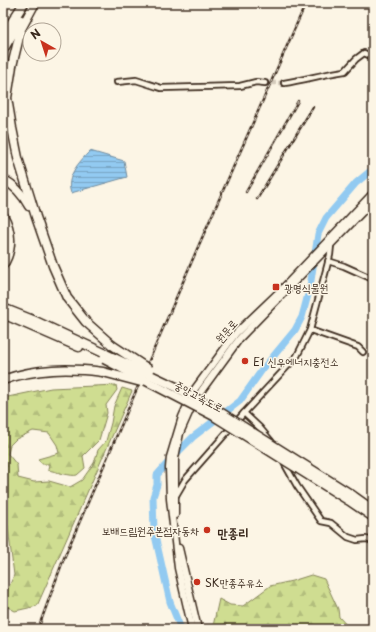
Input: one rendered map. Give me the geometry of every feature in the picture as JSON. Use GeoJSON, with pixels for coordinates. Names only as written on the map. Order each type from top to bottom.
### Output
{"type":"FeatureCollection","features":[{"type":"Feature","properties":{"kind":"highway"},"geometry":{"type":"LineString","coordinates":[[3,36],[24,3]]}},
{"type":"Feature","properties":{"kind":"highway"},"geometry":{"type":"LineString","coordinates":[[3,50],[32,3]]}},
{"type":"Feature","properties":{"kind":"highway"},"geometry":{"type":"LineString","coordinates":[[35,3],[21,29],[12,66],[7,98],[18,158],[53,266],[67,298],[86,322],[112,344],[173,390]]}},
{"type":"Feature","properties":{"kind":"highway"},"geometry":{"type":"LineString","coordinates":[[3,179],[9,182],[24,196],[36,217]]}},
{"type":"Feature","properties":{"kind":"highway"},"geometry":{"type":"LineString","coordinates":[[3,215],[10,232],[10,246],[7,259],[3,265]]}},
{"type":"Feature","properties":{"kind":"highway","name":"중앙고속도로"},"geometry":{"type":"LineString","coordinates":[[3,308],[173,390],[214,416],[373,510]]}},
{"type":"Feature","properties":{"kind":"highway","name":"중앙고속도로"},"geometry":{"type":"LineString","coordinates":[[3,314],[105,356]]}},
{"type":"Feature","properties":{"kind":"highway"},"geometry":{"type":"LineString","coordinates":[[3,380],[39,370],[62,368],[104,372],[173,390]]}},
{"type":"Feature","properties":{"kind":"highway","name":"중앙고속도로"},"geometry":{"type":"LineString","coordinates":[[350,497],[373,518]]}},
{"type":"Feature","properties":{"kind":"main road"},"geometry":{"type":"LineString","coordinates":[[302,272],[320,256],[329,243],[373,193]]}},
{"type":"Feature","properties":{"kind":"main road"},"geometry":{"type":"LineString","coordinates":[[302,272],[319,249],[329,243],[373,201]]}},
{"type":"Feature","properties":{"kind":"main road","name":"원문로"},"geometry":{"type":"LineString","coordinates":[[172,498],[169,468],[170,457],[194,390],[236,333],[302,272]]}},
{"type":"Feature","properties":{"kind":"main road"},"geometry":{"type":"LineString","coordinates":[[172,498],[178,568],[192,629]]}},
{"type":"Feature","properties":{"kind":"main road"},"geometry":{"type":"LineString","coordinates":[[172,498],[181,560],[198,629]]}},
{"type":"Feature","properties":{"kind":"street"},"geometry":{"type":"LineString","coordinates":[[284,83],[303,80],[327,73],[345,72],[356,59],[364,53],[373,57]]}},
{"type":"Feature","properties":{"kind":"street"},"geometry":{"type":"LineString","coordinates":[[117,82],[136,80],[161,88],[240,86],[256,82],[265,83]]}},
{"type":"Feature","properties":{"kind":"street"},"geometry":{"type":"LineString","coordinates":[[172,498],[185,480],[297,356],[310,330],[328,261],[329,243]]}},
{"type":"Feature","properties":{"kind":"street"},"geometry":{"type":"LineString","coordinates":[[328,261],[344,266],[373,279]]}},
{"type":"Feature","properties":{"kind":"street"},"geometry":{"type":"LineString","coordinates":[[310,330],[358,348],[363,352]]}},
{"type":"Feature","properties":{"kind":"street"},"geometry":{"type":"LineString","coordinates":[[244,413],[275,445],[297,486],[321,521],[331,523],[348,537],[356,540],[366,539],[373,541]]}},
{"type":"Feature","properties":{"kind":"green space"},"geometry":{"type":"Polygon","coordinates":[[[116,385],[117,390],[106,405],[107,413],[99,440],[83,456],[85,468],[77,475],[67,475],[48,470],[49,464],[42,464],[38,459],[59,453],[57,445],[49,433],[33,431],[16,439],[10,445],[8,454],[17,465],[18,478],[34,482],[49,481],[70,487],[82,480],[94,463],[98,450],[106,441],[114,406],[122,388],[132,391],[37,606],[15,611],[4,605],[5,596],[14,575],[6,513],[3,511],[3,398],[51,388],[116,385]]]}},
{"type":"Feature","properties":{"kind":"green space"},"geometry":{"type":"Polygon","coordinates":[[[311,575],[324,579],[338,609],[339,617],[350,629],[279,629],[270,626],[253,629],[215,629],[213,626],[219,599],[230,605],[243,606],[270,586],[311,575]]]}},
{"type":"Feature","properties":{"kind":"water"},"geometry":{"type":"Polygon","coordinates":[[[90,151],[124,161],[127,177],[71,193],[71,176],[74,170],[90,151]]]}},
{"type":"Feature","properties":{"kind":"waterway"},"geometry":{"type":"LineString","coordinates":[[181,629],[170,602],[154,531],[153,497],[157,485],[157,475],[193,437],[240,401],[262,370],[295,330],[302,317],[310,287],[318,234],[326,218],[356,183],[373,169]]}},
{"type":"Feature","properties":{"kind":"tunnel"},"geometry":{"type":"LineString","coordinates":[[265,83],[284,83]]}},
{"type":"Feature","properties":{"kind":"railway"},"geometry":{"type":"LineString","coordinates":[[38,629],[64,558],[198,247],[306,3]]}},
{"type":"Feature","properties":{"kind":"railway"},"geometry":{"type":"LineString","coordinates":[[246,192],[298,101]]}},
{"type":"Feature","properties":{"kind":"railway"},"geometry":{"type":"LineString","coordinates":[[257,199],[313,107]]}},
{"type":"Feature","properties":{"kind":"place","name":"광명식물원"},"geometry":{"type":"Point","coordinates":[276,287]}},
{"type":"Feature","properties":{"kind":"place","name":"E1 신우에너지충전소"},"geometry":{"type":"Point","coordinates":[245,361]}},
{"type":"Feature","properties":{"kind":"place","name":"보배드림원주본점자동차"},"geometry":{"type":"Point","coordinates":[207,530]}},
{"type":"Feature","properties":{"kind":"place","name":"SK만종주유소"},"geometry":{"type":"Point","coordinates":[197,582]}},
{"type":"Feature","properties":{"kind":"district","name":"만종리"},"geometry":{"type":"Point","coordinates":[233,532]}}]}
